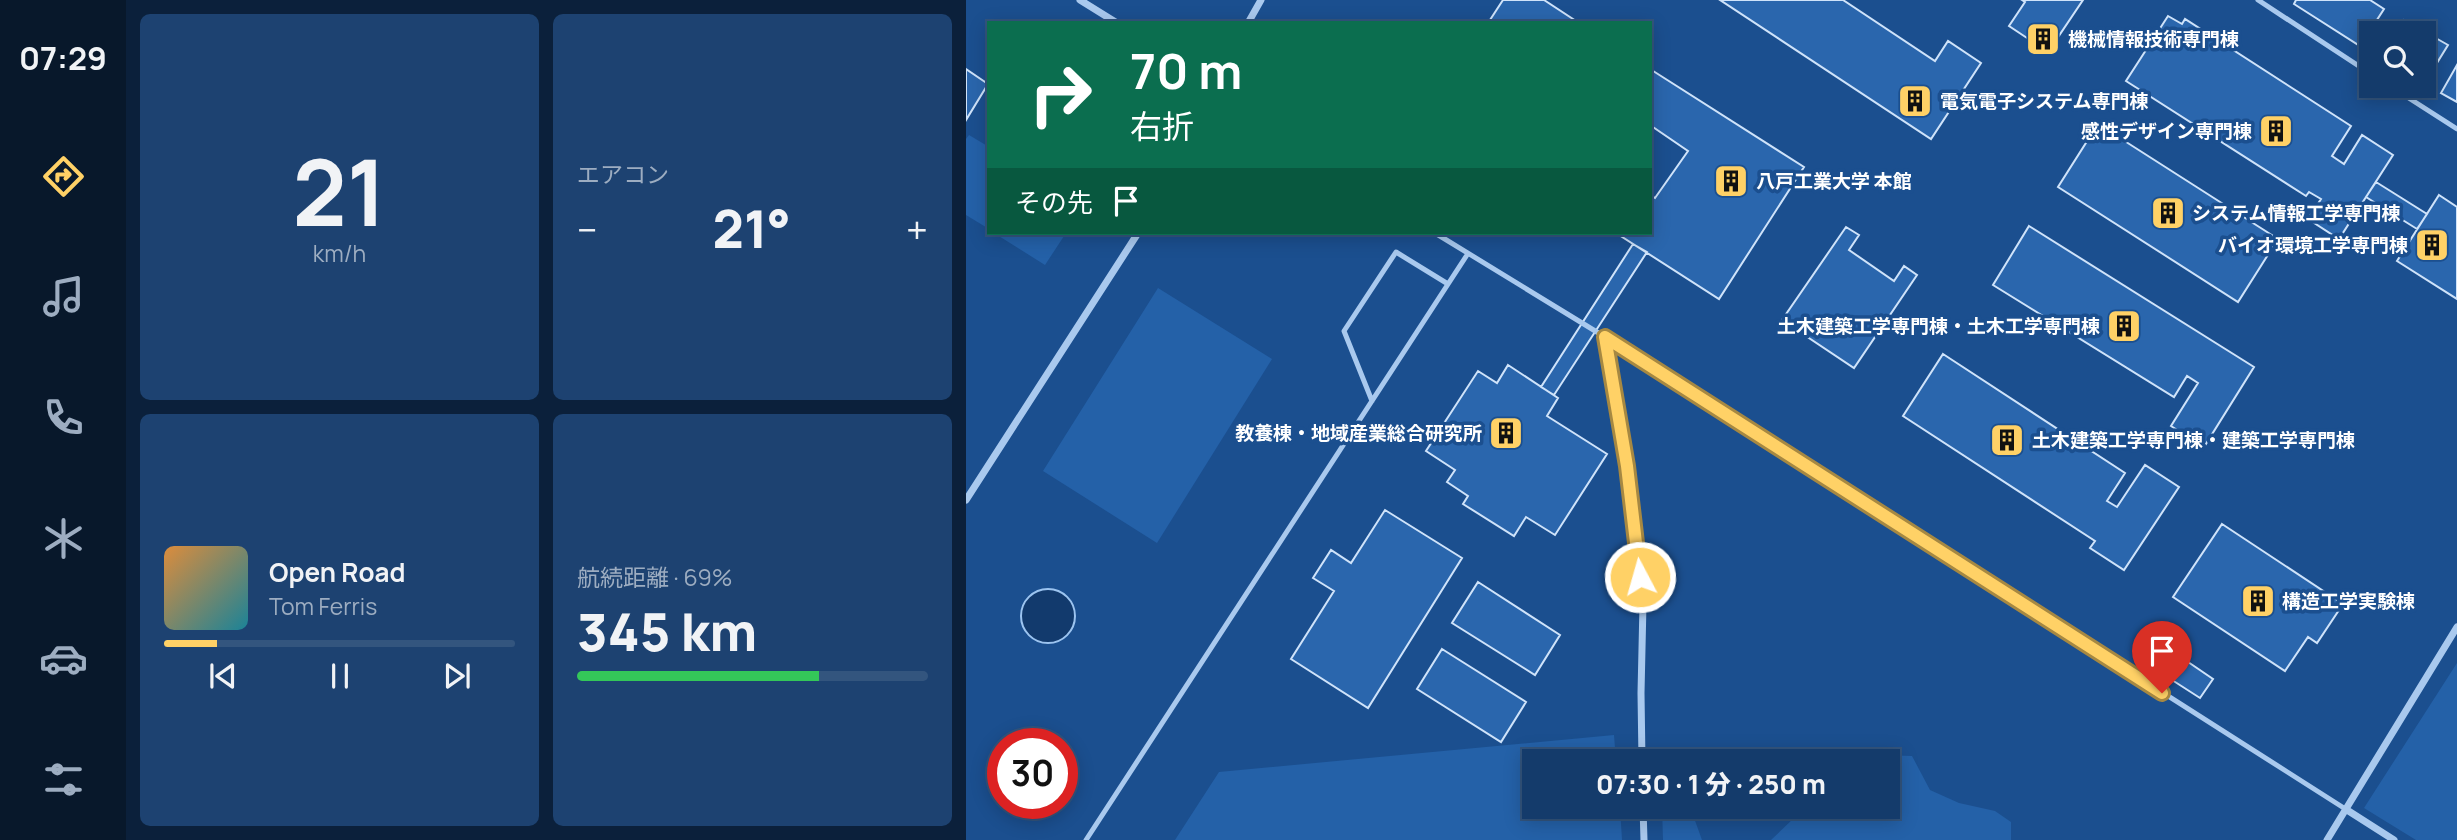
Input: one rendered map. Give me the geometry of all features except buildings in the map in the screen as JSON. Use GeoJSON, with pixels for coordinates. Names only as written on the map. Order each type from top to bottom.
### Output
{"type":"FeatureCollection","features":[{"type":"Feature","properties":{"kind":"street"},"geometry":{"type":"LineString","coordinates":[[1080,0],[1113,21]]}},
{"type":"Feature","properties":{"kind":"street"},"geometry":{"type":"LineString","coordinates":[[1249,21],[1261,0]]}},
{"type":"Feature","properties":{"kind":"street"},"geometry":{"type":"LineString","coordinates":[[966,500],[1137,235]]}},
{"type":"Feature","properties":{"kind":"street"},"geometry":{"type":"LineString","coordinates":[[1605,337],[1627,466],[1643,604],[1642,749]]}},
{"type":"Feature","properties":{"kind":"street"},"geometry":{"type":"LineString","coordinates":[[2327,840],[2457,627]]}},
{"type":"Feature","properties":{"kind":"street"},"geometry":{"type":"LineString","coordinates":[[2347,810],[2394,840]]}},
{"type":"Feature","properties":{"kind":"street"},"geometry":{"type":"LineString","coordinates":[[1643,819],[1644,840]]}},
{"type":"Feature","properties":{"kind":"lane"},"geometry":{"type":"LineString","coordinates":[[2258,0],[2359,66]]}},
{"type":"Feature","properties":{"kind":"lane"},"geometry":{"type":"LineString","coordinates":[[2408,98],[2457,130]]}},
{"type":"Feature","properties":{"kind":"lane"},"geometry":{"type":"LineString","coordinates":[[1438,235],[1605,337],[2347,810]]}},
{"type":"Feature","properties":{"kind":"lane"},"geometry":{"type":"LineString","coordinates":[[1372,401],[1344,331],[1396,252],[1448,284]]}},
{"type":"Feature","properties":{"kind":"lane"},"geometry":{"type":"LineString","coordinates":[[1086,840],[1467,255]]}},
{"type":"Feature","properties":{"kind":"shaded area"},"geometry":{"type":"Polygon","coordinates":[[[969,135],[987,146],[987,228],[966,215],[966,139],[969,135]]]}},
{"type":"Feature","properties":{"kind":"shaded area"},"geometry":{"type":"Polygon","coordinates":[[[997,235],[1065,235],[1045,265],[997,235]]]}},
{"type":"Feature","properties":{"kind":"shaded area"},"geometry":{"type":"Polygon","coordinates":[[[1158,288],[1272,359],[1157,543],[1043,471],[1158,288]]]}},
{"type":"Feature","properties":{"kind":"shaded area"},"geometry":{"type":"Polygon","coordinates":[[[1048,589],[1067,597],[1075,616],[1067,635],[1048,643],[1029,635],[1021,616],[1029,597],[1048,589]]]}},
{"type":"Feature","properties":{"kind":"shaded area"},"geometry":{"type":"Polygon","coordinates":[[[2457,663],[2457,840],[2416,840],[2364,808],[2457,663]]]}},
{"type":"Feature","properties":{"kind":"shaded area"},"geometry":{"type":"Polygon","coordinates":[[[1614,735],[1615,749],[1522,749],[1522,819],[1621,819],[1622,840],[1175,840],[1219,772],[1614,735]]]}},
{"type":"Feature","properties":{"kind":"shaded area"},"geometry":{"type":"Polygon","coordinates":[[[1900,756],[1912,756],[1930,790],[1959,803],[1995,811],[2011,822],[2011,840],[1771,840],[1793,819],[1900,819],[1900,756]]]}},
{"type":"Feature","properties":{"kind":"shaded area"},"geometry":{"type":"Polygon","coordinates":[[[1662,819],[1694,819],[1702,840],[1663,840],[1662,819]]]}},
{"type":"Feature","properties":{"kind":"place","name":"機械情報技術専門棟"},"geometry":{"type":"Point","coordinates":[2043,39]}},
{"type":"Feature","properties":{"kind":"place","name":"電気電子システム専門棟"},"geometry":{"type":"Point","coordinates":[1915,101]}},
{"type":"Feature","properties":{"kind":"place","name":"感性デザイン専門棟"},"geometry":{"type":"Point","coordinates":[2276,131]}},
{"type":"Feature","properties":{"kind":"place","name":"八戸工業大学 本館"},"geometry":{"type":"Point","coordinates":[1731,181]}},
{"type":"Feature","properties":{"kind":"place","name":"システム情報工学専門棟"},"geometry":{"type":"Point","coordinates":[2168,213]}},
{"type":"Feature","properties":{"kind":"place","name":"バイオ環境工学専門棟"},"geometry":{"type":"Point","coordinates":[2432,245]}},
{"type":"Feature","properties":{"kind":"place","name":"土木建築工学専門棟・土木工学専門棟"},"geometry":{"type":"Point","coordinates":[2124,326]}},
{"type":"Feature","properties":{"kind":"place","name":"教養棟・地域産業総合研究所"},"geometry":{"type":"Point","coordinates":[1506,433]}},
{"type":"Feature","properties":{"kind":"place","name":"土木建築工学専門棟・建築工学専門棟"},"geometry":{"type":"Point","coordinates":[2007,440]}},
{"type":"Feature","properties":{"kind":"place","name":"構造工学実験棟"},"geometry":{"type":"Point","coordinates":[2258,601]}},
{"type":"Feature","properties":{"kind":"route"},"geometry":{"type":"LineString","coordinates":[[1640,577],[1627,466],[1605,337],[2162,693]]}}]}
